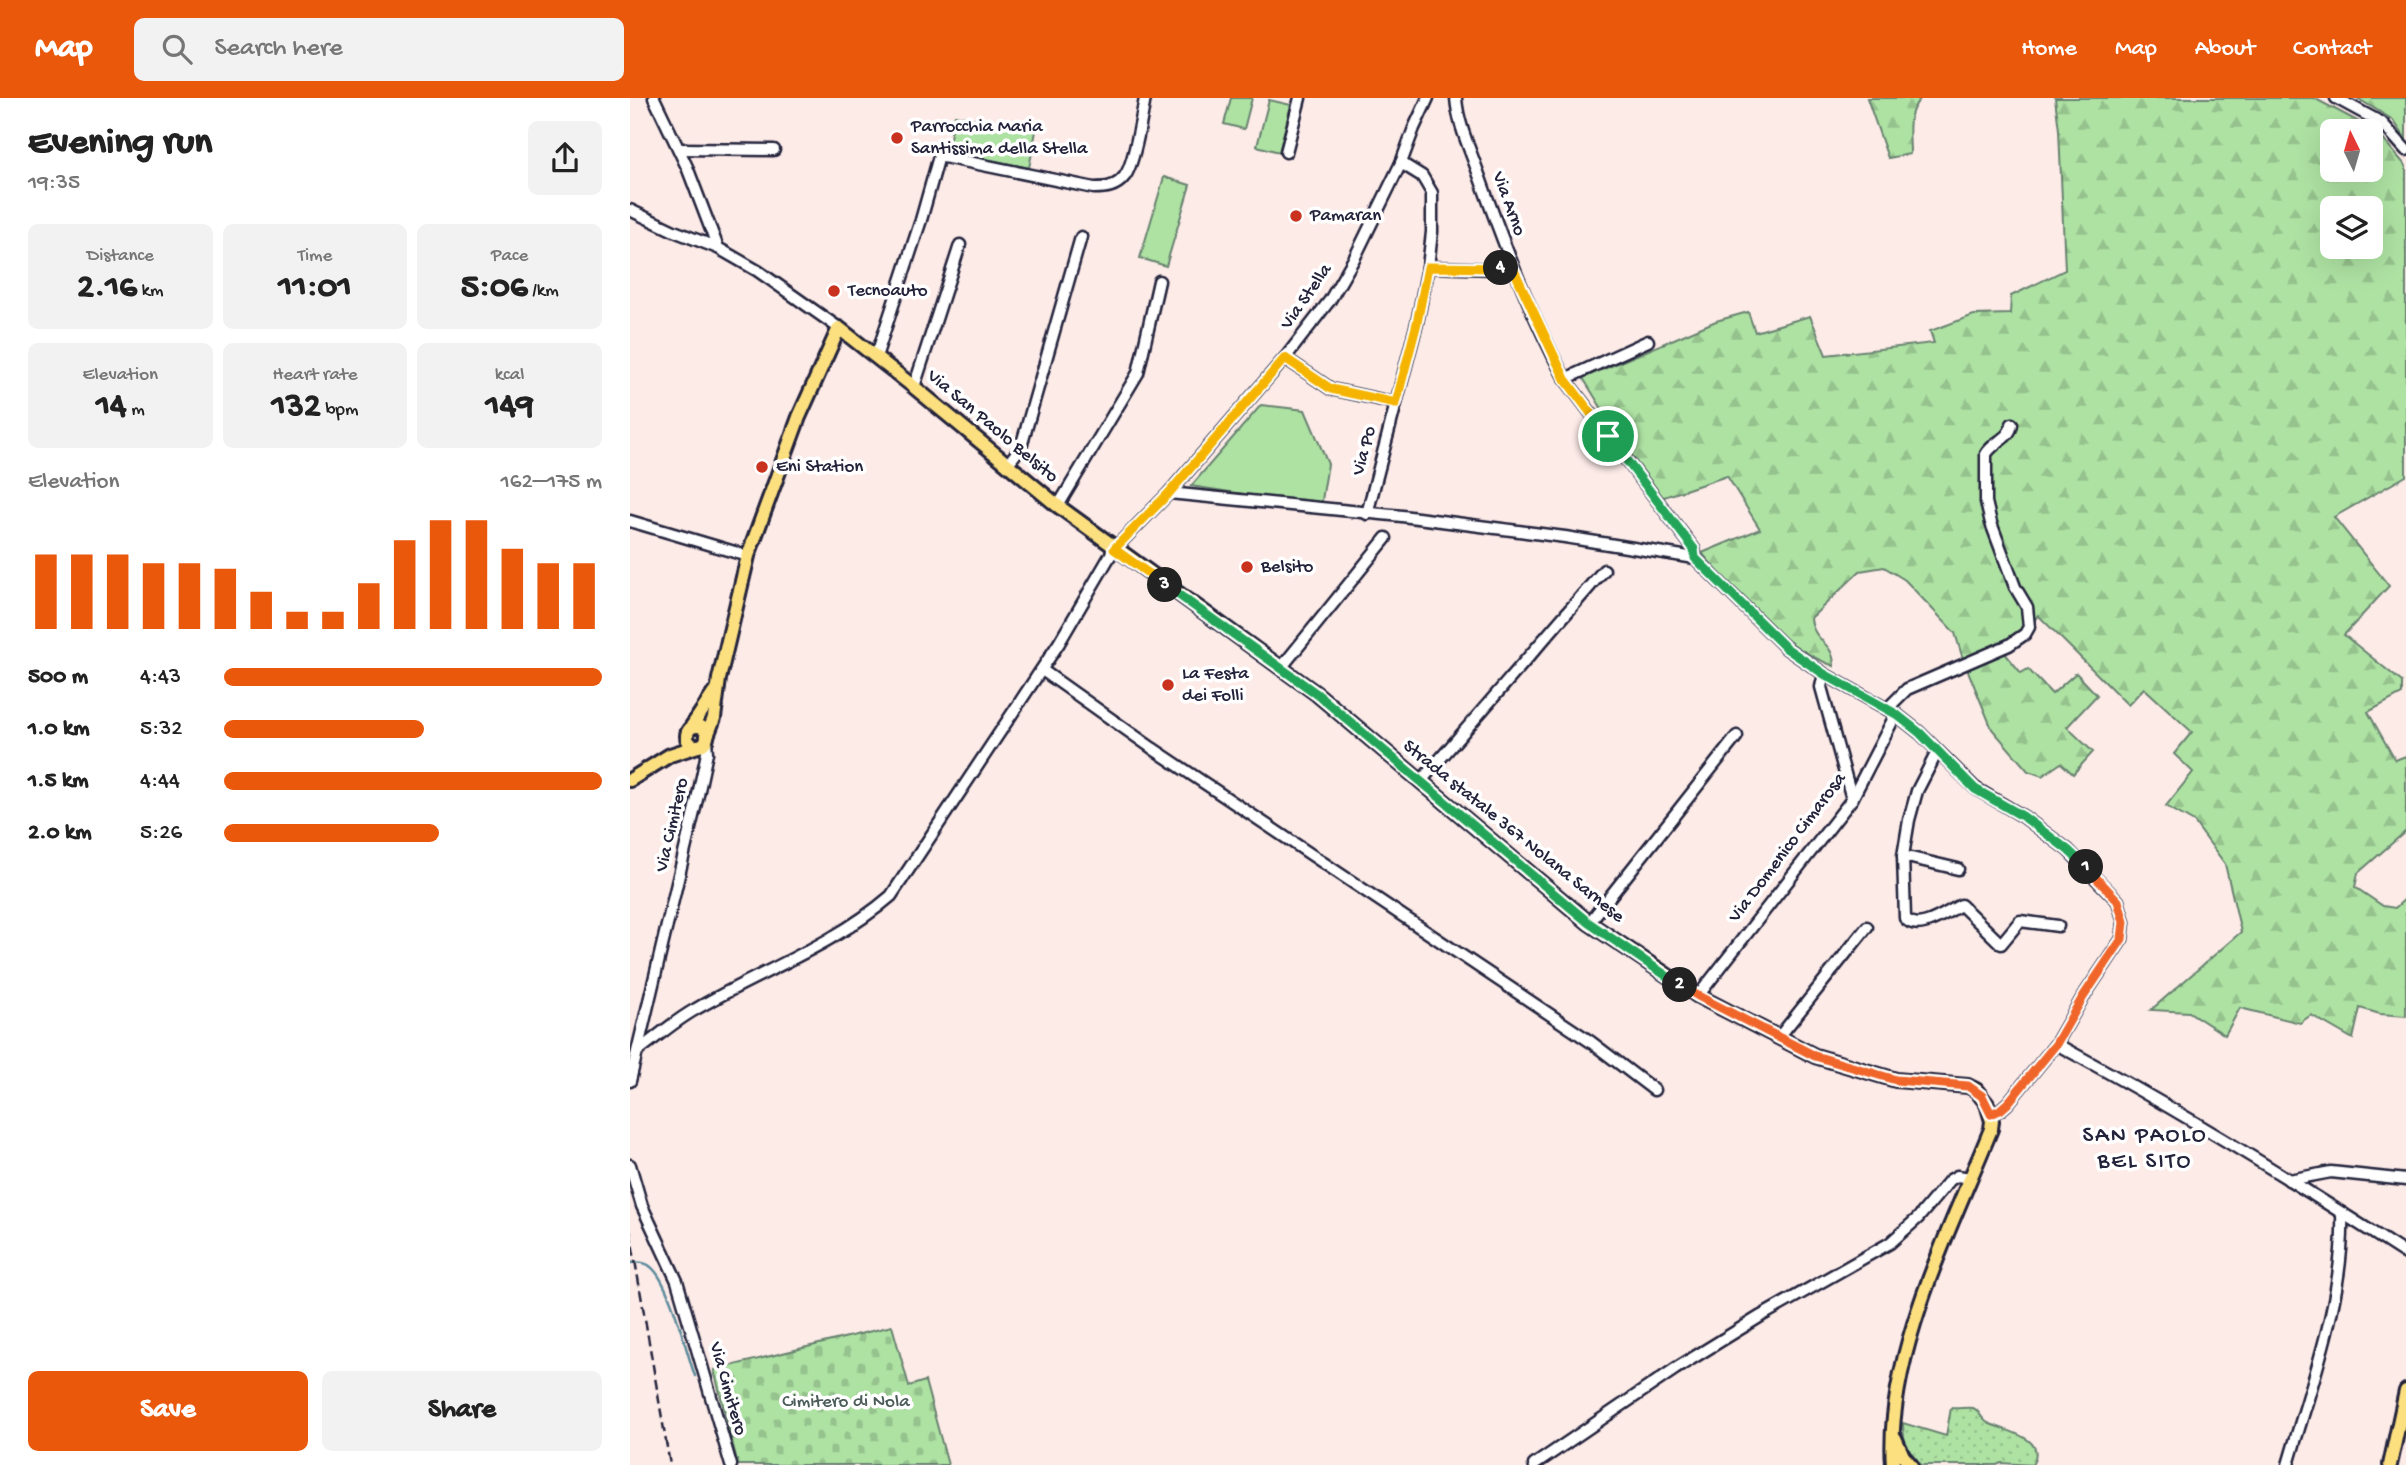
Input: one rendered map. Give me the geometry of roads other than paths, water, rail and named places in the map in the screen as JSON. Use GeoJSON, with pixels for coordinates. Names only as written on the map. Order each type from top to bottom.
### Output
{"type":"FeatureCollection","features":[{"type":"Feature","properties":{"kind":"main road","name":"Via San Paolo Belsito"},"geometry":{"type":"LineString","coordinates":[[839,328],[1114,549],[1317,694]]}},
{"type":"Feature","properties":{"kind":"main road"},"geometry":{"type":"LineString","coordinates":[[651,765],[704,741],[714,718],[719,679],[748,556],[799,417],[839,328]]}},
{"type":"Feature","properties":{"kind":"main road"},"geometry":{"type":"LineString","coordinates":[[630,780],[651,765],[689,729],[712,696],[719,679]]}},
{"type":"Feature","properties":{"kind":"main road","name":"Strada statale 367 Nolana Sarnese"},"geometry":{"type":"LineString","coordinates":[[1317,694],[1589,923],[1698,996],[1815,1056],[1896,1080],[1968,1086],[1982,1096],[1991,1114]]}},
{"type":"Feature","properties":{"kind":"main road"},"geometry":{"type":"LineString","coordinates":[[689,729],[702,727],[704,741]]}},
{"type":"Feature","properties":{"kind":"main road"},"geometry":{"type":"LineString","coordinates":[[1893,1465],[1893,1434],[1901,1369],[1911,1332],[1991,1129],[1991,1114]]}},
{"type":"Feature","properties":{"kind":"main road"},"geometry":{"type":"LineString","coordinates":[[2389,1465],[2406,1391]]}},
{"type":"Feature","properties":{"kind":"main road"},"geometry":{"type":"LineString","coordinates":[[1893,1434],[1903,1456],[1911,1465]]}},
{"type":"Feature","properties":{"kind":"street"},"geometry":{"type":"LineString","coordinates":[[654,98],[679,149],[718,247]]}},
{"type":"Feature","properties":{"kind":"street"},"geometry":{"type":"LineString","coordinates":[[876,357],[939,156],[1094,188],[1106,188],[1121,180],[1129,169],[1146,98]]}},
{"type":"Feature","properties":{"kind":"street"},"geometry":{"type":"LineString","coordinates":[[1286,152],[1300,98]]}},
{"type":"Feature","properties":{"kind":"street","name":"Via Stella"},"geometry":{"type":"LineString","coordinates":[[639,1050],[694,1010],[826,942],[871,913],[891,896],[1042,670],[1114,549],[1169,493],[1285,358],[1330,300],[1355,257],[1401,163],[1428,98]]}},
{"type":"Feature","properties":{"kind":"street","name":"Via Arno"},"geometry":{"type":"LineString","coordinates":[[1456,98],[1461,127],[1512,266],[1565,379],[1694,549],[1695,558],[1786,648],[1824,674],[1892,712],[1920,733],[1975,789],[2024,817],[2068,850],[2118,901],[2124,922],[2122,939],[2083,997],[2056,1044],[2008,1103],[1991,1114]]}},
{"type":"Feature","properties":{"kind":"street"},"geometry":{"type":"LineString","coordinates":[[2336,98],[2382,123],[2406,150]]}},
{"type":"Feature","properties":{"kind":"street"},"geometry":{"type":"LineString","coordinates":[[679,149],[774,150]]}},
{"type":"Feature","properties":{"kind":"street","name":"Via Po"},"geometry":{"type":"LineString","coordinates":[[1367,514],[1417,323],[1432,232],[1432,193],[1422,176],[1401,163]]}},
{"type":"Feature","properties":{"kind":"street","name":"Via San Paolo Belsito"},"geometry":{"type":"LineString","coordinates":[[630,210],[674,231],[718,247],[758,271],[839,328]]}},
{"type":"Feature","properties":{"kind":"street"},"geometry":{"type":"LineString","coordinates":[[1007,464],[1021,447],[1081,237]]}},
{"type":"Feature","properties":{"kind":"street"},"geometry":{"type":"LineString","coordinates":[[914,387],[960,245]]}},
{"type":"Feature","properties":{"kind":"street"},"geometry":{"type":"LineString","coordinates":[[1428,267],[1496,269],[1512,266]]}},
{"type":"Feature","properties":{"kind":"street"},"geometry":{"type":"LineString","coordinates":[[1058,506],[1138,373],[1159,281]]}},
{"type":"Feature","properties":{"kind":"street"},"geometry":{"type":"LineString","coordinates":[[1565,379],[1648,341]]}},
{"type":"Feature","properties":{"kind":"street"},"geometry":{"type":"LineString","coordinates":[[1285,358],[1331,389],[1396,403]]}},
{"type":"Feature","properties":{"kind":"street"},"geometry":{"type":"LineString","coordinates":[[1892,712],[1908,689],[2009,645],[2025,634],[2029,627],[2027,607],[2015,587],[1986,502],[1986,454],[1990,447],[2008,435],[2012,424]]}},
{"type":"Feature","properties":{"kind":"street"},"geometry":{"type":"LineString","coordinates":[[1169,493],[1402,516],[1565,537],[1695,558]]}},
{"type":"Feature","properties":{"kind":"street"},"geometry":{"type":"LineString","coordinates":[[630,521],[748,556]]}},
{"type":"Feature","properties":{"kind":"street"},"geometry":{"type":"LineString","coordinates":[[1281,668],[1386,538]]}},
{"type":"Feature","properties":{"kind":"street"},"geometry":{"type":"LineString","coordinates":[[1421,781],[1604,570]]}},
{"type":"Feature","properties":{"kind":"street"},"geometry":{"type":"LineString","coordinates":[[1042,670],[1152,748],[1591,1042],[1654,1090]]}},
{"type":"Feature","properties":{"kind":"street"},"geometry":{"type":"LineString","coordinates":[[1824,674],[1821,687],[1852,799]]}},
{"type":"Feature","properties":{"kind":"street","name":"Via Domenico Cimarosa"},"geometry":{"type":"LineString","coordinates":[[1698,996],[1852,799],[1892,712]]}},
{"type":"Feature","properties":{"kind":"street"},"geometry":{"type":"LineString","coordinates":[[1589,923],[1737,736]]}},
{"type":"Feature","properties":{"kind":"street","name":"Via Cimitero"},"geometry":{"type":"LineString","coordinates":[[630,1081],[707,753],[704,741]]}},
{"type":"Feature","properties":{"kind":"street"},"geometry":{"type":"LineString","coordinates":[[681,751],[696,755],[703,771]]}},
{"type":"Feature","properties":{"kind":"street"},"geometry":{"type":"LineString","coordinates":[[1937,752],[1917,790],[1909,820],[1903,856],[1903,912],[1908,923],[1926,923],[1961,905],[2001,944],[2020,921],[2058,926]]}},
{"type":"Feature","properties":{"kind":"street"},"geometry":{"type":"LineString","coordinates":[[1903,856],[1958,869]]}},
{"type":"Feature","properties":{"kind":"street"},"geometry":{"type":"LineString","coordinates":[[1779,1037],[1867,927]]}},
{"type":"Feature","properties":{"kind":"street"},"geometry":{"type":"LineString","coordinates":[[2056,1044],[2105,1070],[2289,1180],[2406,1254]]}},
{"type":"Feature","properties":{"kind":"street","name":"Via Cimitero"},"geometry":{"type":"LineString","coordinates":[[630,1165],[642,1206],[677,1281],[732,1465]]}},
{"type":"Feature","properties":{"kind":"street"},"geometry":{"type":"LineString","coordinates":[[2289,1180],[2331,1172],[2406,1180]]}},
{"type":"Feature","properties":{"kind":"street"},"geometry":{"type":"LineString","coordinates":[[1534,1465],[1675,1369],[1788,1300],[1890,1243],[1918,1218],[1950,1180],[1964,1176],[1971,1178]]}},
{"type":"Feature","properties":{"kind":"street"},"geometry":{"type":"LineString","coordinates":[[2288,1465],[2339,1272],[2342,1213]]}},
{"type":"Feature","properties":{"kind":"waterway"},"geometry":{"type":"LineString","coordinates":[[630,1263],[647,1264],[665,1287],[695,1376]]}},
{"type":"Feature","properties":{"kind":"railway"},"geometry":{"type":"LineString","coordinates":[[630,1231],[670,1465]]}},
{"type":"Feature","properties":{"kind":"place","name":"Parrocchia Maria Santissima della Stella"},"geometry":{"type":"Point","coordinates":[897,138]}},
{"type":"Feature","properties":{"kind":"place","name":"Pamaran"},"geometry":{"type":"Point","coordinates":[1296,216]}},
{"type":"Feature","properties":{"kind":"place","name":"Tecnoauto"},"geometry":{"type":"Point","coordinates":[834,291]}},
{"type":"Feature","properties":{"kind":"place","name":"Eni Station"},"geometry":{"type":"Point","coordinates":[762,467]}},
{"type":"Feature","properties":{"kind":"place","name":"Belsito"},"geometry":{"type":"Point","coordinates":[1247,567]}},
{"type":"Feature","properties":{"kind":"place","name":"La Festa dei Folli"},"geometry":{"type":"Point","coordinates":[1168,685]}},
{"type":"Feature","properties":{"kind":"district","name":"SAN PAOLO BEL SITO"},"geometry":{"type":"Point","coordinates":[2145,1149]}},
{"type":"Feature","properties":{"kind":"park label","name":"Cimitero di Nola"},"geometry":{"type":"Point","coordinates":[846,1402]}}]}
